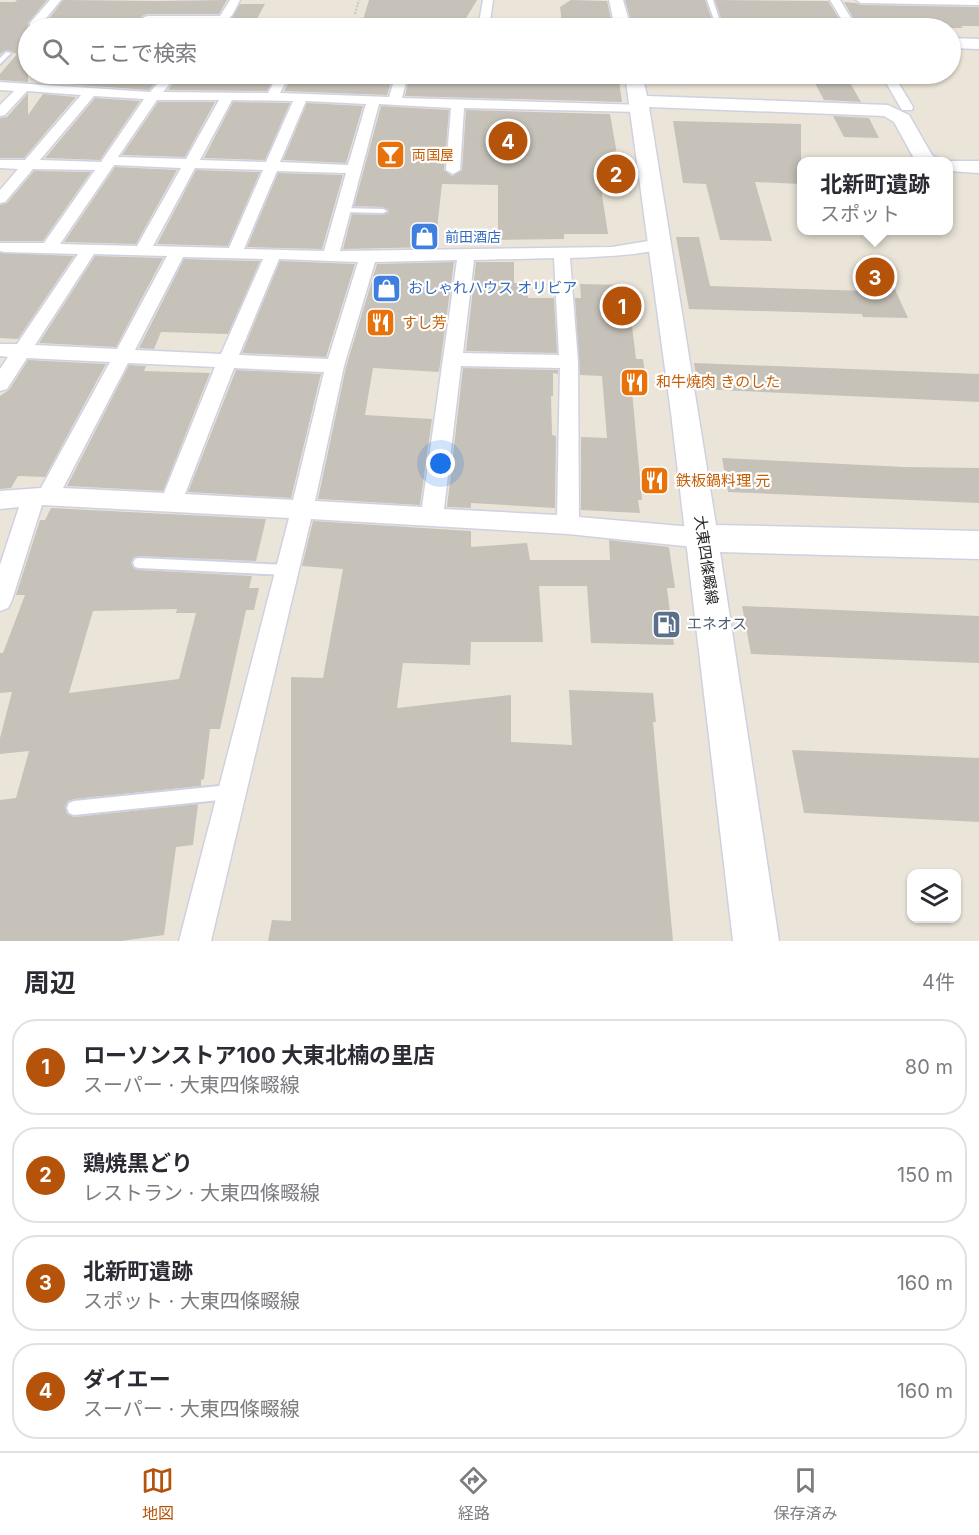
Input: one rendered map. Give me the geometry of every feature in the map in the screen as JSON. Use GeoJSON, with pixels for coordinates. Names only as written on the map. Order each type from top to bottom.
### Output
{"type":"FeatureCollection","features":[{"type":"Feature","properties":{"kind":"main road"},"geometry":{"type":"LineString","coordinates":[[616,0],[620,18]]}},
{"type":"Feature","properties":{"kind":"main road"},"geometry":{"type":"LineString","coordinates":[[961,43],[979,44]]}},
{"type":"Feature","properties":{"kind":"main road"},"geometry":{"type":"LineString","coordinates":[[638,94],[888,111],[903,119],[923,157]]}},
{"type":"Feature","properties":{"kind":"main road","name":"大東四條畷線"},"geometry":{"type":"LineString","coordinates":[[638,94],[703,538],[756,941]]}},
{"type":"Feature","properties":{"kind":"main road"},"geometry":{"type":"LineString","coordinates":[[953,165],[979,167]]}},
{"type":"Feature","properties":{"kind":"main road"},"geometry":{"type":"LineString","coordinates":[[703,538],[979,545]]}},
{"type":"Feature","properties":{"kind":"street"},"geometry":{"type":"LineString","coordinates":[[40,18],[56,0]]}},
{"type":"Feature","properties":{"kind":"street"},"geometry":{"type":"LineString","coordinates":[[225,18],[235,0]]}},
{"type":"Feature","properties":{"kind":"street"},"geometry":{"type":"LineString","coordinates":[[485,18],[488,0]]}},
{"type":"Feature","properties":{"kind":"street"},"geometry":{"type":"LineString","coordinates":[[835,0],[846,18]]}},
{"type":"Feature","properties":{"kind":"street"},"geometry":{"type":"LineString","coordinates":[[861,0],[979,2]]}},
{"type":"Feature","properties":{"kind":"street"},"geometry":{"type":"LineString","coordinates":[[0,112],[35,84]]}},
{"type":"Feature","properties":{"kind":"street"},"geometry":{"type":"LineString","coordinates":[[49,248],[163,84]]}},
{"type":"Feature","properties":{"kind":"street"},"geometry":{"type":"LineString","coordinates":[[272,97],[279,84]]}},
{"type":"Feature","properties":{"kind":"street"},"geometry":{"type":"LineString","coordinates":[[394,102],[399,84]]}},
{"type":"Feature","properties":{"kind":"street"},"geometry":{"type":"LineString","coordinates":[[893,84],[908,107]]}},
{"type":"Feature","properties":{"kind":"street"},"geometry":{"type":"LineString","coordinates":[[0,86],[102,88],[153,96],[301,97],[458,104],[638,94]]}},
{"type":"Feature","properties":{"kind":"street"},"geometry":{"type":"LineString","coordinates":[[0,199],[29,164],[102,88]]}},
{"type":"Feature","properties":{"kind":"street"},"geometry":{"type":"LineString","coordinates":[[143,250],[227,97]]}},
{"type":"Feature","properties":{"kind":"street"},"geometry":{"type":"LineString","coordinates":[[236,252],[270,166],[301,97]]}},
{"type":"Feature","properties":{"kind":"street"},"geometry":{"type":"LineString","coordinates":[[332,254],[373,101]]}},
{"type":"Feature","properties":{"kind":"street"},"geometry":{"type":"LineString","coordinates":[[453,170],[458,104]]}},
{"type":"Feature","properties":{"kind":"street"},"geometry":{"type":"LineString","coordinates":[[0,164],[191,163],[353,169]]}},
{"type":"Feature","properties":{"kind":"street"},"geometry":{"type":"LineString","coordinates":[[1,246],[332,254],[368,257],[612,252],[660,244]]}},
{"type":"Feature","properties":{"kind":"street"},"geometry":{"type":"LineString","coordinates":[[0,384],[89,249]]}},
{"type":"Feature","properties":{"kind":"street"},"geometry":{"type":"LineString","coordinates":[[0,600],[41,498],[179,250]]}},
{"type":"Feature","properties":{"kind":"street"},"geometry":{"type":"LineString","coordinates":[[562,253],[569,362],[568,525]]}},
{"type":"Feature","properties":{"kind":"street"},"geometry":{"type":"LineString","coordinates":[[171,502],[227,361],[273,254]]}},
{"type":"Feature","properties":{"kind":"street"},"geometry":{"type":"LineString","coordinates":[[432,518],[466,255]]}},
{"type":"Feature","properties":{"kind":"street"},"geometry":{"type":"LineString","coordinates":[[195,941],[288,570],[300,509],[335,366],[368,257]]}},
{"type":"Feature","properties":{"kind":"street"},"geometry":{"type":"LineString","coordinates":[[0,350],[335,366]]}},
{"type":"Feature","properties":{"kind":"street"},"geometry":{"type":"LineString","coordinates":[[453,359],[569,362]]}},
{"type":"Feature","properties":{"kind":"street"},"geometry":{"type":"LineString","coordinates":[[0,500],[41,498],[171,502],[568,525],[703,538]]}},
{"type":"Feature","properties":{"kind":"lane"},"geometry":{"type":"LineString","coordinates":[[710,0],[716,18]]}},
{"type":"Feature","properties":{"kind":"lane"},"geometry":{"type":"LineString","coordinates":[[0,62],[8,52]]}},
{"type":"Feature","properties":{"kind":"lane"},"geometry":{"type":"LineString","coordinates":[[343,210],[383,211]]}},
{"type":"Feature","properties":{"kind":"lane"},"geometry":{"type":"LineString","coordinates":[[139,563],[288,570]]}},
{"type":"Feature","properties":{"kind":"lane"},"geometry":{"type":"LineString","coordinates":[[74,808],[232,792]]}},
{"type":"Feature","properties":{"kind":"building"},"geometry":{"type":"Polygon","coordinates":[[[17,0],[47,0],[32,18],[18,18],[18,81],[0,80],[0,74],[17,54],[6,50],[0,54],[0,2],[17,0]]]}},
{"type":"Feature","properties":{"kind":"building"},"geometry":{"type":"Polygon","coordinates":[[[63,0],[227,0],[219,14],[147,14],[141,18],[50,18],[63,0]]]}},
{"type":"Feature","properties":{"kind":"building"},"geometry":{"type":"Polygon","coordinates":[[[369,0],[477,0],[466,18],[364,18],[369,0]]]}},
{"type":"Feature","properties":{"kind":"building"},"geometry":{"type":"Polygon","coordinates":[[[571,0],[607,1],[611,18],[561,18],[560,7],[571,0]]]}},
{"type":"Feature","properties":{"kind":"building"},"geometry":{"type":"Polygon","coordinates":[[[625,0],[705,0],[711,18],[630,18],[625,0]]]}},
{"type":"Feature","properties":{"kind":"building"},"geometry":{"type":"Polygon","coordinates":[[[715,0],[828,1],[839,18],[721,18],[715,0]]]}},
{"type":"Feature","properties":{"kind":"building"},"geometry":{"type":"Polygon","coordinates":[[[844,2],[861,5],[979,7],[979,26],[961,26],[961,18],[853,18],[844,2]]]}},
{"type":"Feature","properties":{"kind":"building"},"geometry":{"type":"Polygon","coordinates":[[[240,4],[265,4],[257,18],[232,18],[240,4]]]}},
{"type":"Feature","properties":{"kind":"building"},"geometry":{"type":"Polygon","coordinates":[[[65,84],[154,84],[149,90],[65,84]]]}},
{"type":"Feature","properties":{"kind":"building"},"geometry":{"type":"Polygon","coordinates":[[[172,84],[271,84],[267,91],[168,90],[172,84]]]}},
{"type":"Feature","properties":{"kind":"building"},"geometry":{"type":"Polygon","coordinates":[[[288,84],[390,84],[387,95],[284,91],[288,84]]]}},
{"type":"Feature","properties":{"kind":"building"},"geometry":{"type":"Polygon","coordinates":[[[408,84],[619,84],[622,102],[405,96],[408,84]]]}},
{"type":"Feature","properties":{"kind":"building"},"geometry":{"type":"Polygon","coordinates":[[[815,84],[851,84],[861,102],[824,100],[815,84]]]}},
{"type":"Feature","properties":{"kind":"building"},"geometry":{"type":"Polygon","coordinates":[[[28,93],[28,115],[43,94],[76,97],[24,158],[0,158],[0,118],[7,117],[28,93]]]}},
{"type":"Feature","properties":{"kind":"building"},"geometry":{"type":"Polygon","coordinates":[[[95,98],[140,101],[100,160],[45,158],[95,98]]]}},
{"type":"Feature","properties":{"kind":"building"},"geometry":{"type":"Polygon","coordinates":[[[158,102],[215,102],[185,157],[122,155],[158,102]]]}},
{"type":"Feature","properties":{"kind":"building"},"geometry":{"type":"Polygon","coordinates":[[[233,102],[290,103],[265,160],[204,158],[233,102]]]}},
{"type":"Feature","properties":{"kind":"building"},"geometry":{"type":"Polygon","coordinates":[[[307,103],[363,106],[346,163],[283,160],[307,103]]]}},
{"type":"Feature","properties":{"kind":"building"},"geometry":{"type":"Polygon","coordinates":[[[381,106],[449,110],[444,170],[452,176],[462,170],[466,110],[610,114],[622,183],[600,182],[608,234],[564,234],[564,239],[498,240],[498,185],[442,184],[435,247],[343,249],[352,214],[383,215],[389,212],[383,207],[354,206],[381,106]]]}},
{"type":"Feature","properties":{"kind":"building"},"geometry":{"type":"Polygon","coordinates":[[[833,116],[869,118],[879,138],[844,137],[833,116]]]}},
{"type":"Feature","properties":{"kind":"building"},"geometry":{"type":"Polygon","coordinates":[[[673,121],[801,124],[801,157],[797,157],[797,184],[755,182],[772,241],[720,240],[706,184],[683,183],[673,121]]]}},
{"type":"Feature","properties":{"kind":"building"},"geometry":{"type":"Polygon","coordinates":[[[115,167],[177,170],[136,244],[64,242],[115,167]]]}},
{"type":"Feature","properties":{"kind":"building"},"geometry":{"type":"Polygon","coordinates":[[[196,170],[260,172],[228,246],[157,244],[196,170]]]}},
{"type":"Feature","properties":{"kind":"building"},"geometry":{"type":"Polygon","coordinates":[[[34,171],[91,172],[43,241],[0,241],[0,205],[7,203],[34,171]]]}},
{"type":"Feature","properties":{"kind":"building"},"geometry":{"type":"Polygon","coordinates":[[[278,173],[343,175],[322,249],[247,247],[278,173]]]}},
{"type":"Feature","properties":{"kind":"building"},"geometry":{"type":"Polygon","coordinates":[[[676,237],[699,237],[710,286],[868,291],[866,284],[893,285],[908,318],[863,317],[862,314],[689,309],[676,237]]]}},
{"type":"Feature","properties":{"kind":"building"},"geometry":{"type":"Polygon","coordinates":[[[0,253],[74,256],[18,339],[0,338],[0,253]]]}},
{"type":"Feature","properties":{"kind":"building"},"geometry":{"type":"Polygon","coordinates":[[[95,256],[163,258],[116,347],[39,343],[95,256]]]}},
{"type":"Feature","properties":{"kind":"building"},"geometry":{"type":"Polygon","coordinates":[[[184,259],[260,261],[228,334],[161,332],[154,349],[139,348],[184,259]]]}},
{"type":"Feature","properties":{"kind":"building"},"geometry":{"type":"Polygon","coordinates":[[[280,261],[355,264],[326,357],[242,353],[280,261]]]}},
{"type":"Feature","properties":{"kind":"building"},"geometry":{"type":"Polygon","coordinates":[[[454,262],[439,372],[373,368],[365,415],[432,419],[420,505],[318,499],[346,367],[377,264],[454,262]]]}},
{"type":"Feature","properties":{"kind":"building"},"geometry":{"type":"Polygon","coordinates":[[[476,262],[514,262],[514,283],[527,283],[528,298],[554,298],[557,353],[466,351],[476,262]]]}},
{"type":"Feature","properties":{"kind":"building"},"geometry":{"type":"Polygon","coordinates":[[[580,284],[627,285],[636,359],[643,359],[646,380],[631,380],[642,500],[638,500],[640,513],[581,510],[581,437],[607,438],[602,376],[580,375],[575,298],[581,298],[580,284]]]}},
{"type":"Feature","properties":{"kind":"building"},"geometry":{"type":"Polygon","coordinates":[[[28,360],[106,364],[45,477],[18,476],[11,488],[0,489],[0,396],[9,390],[28,360]]]}},
{"type":"Feature","properties":{"kind":"building"},"geometry":{"type":"Polygon","coordinates":[[[694,363],[979,374],[979,402],[698,389],[694,363]]]}},
{"type":"Feature","properties":{"kind":"building"},"geometry":{"type":"Polygon","coordinates":[[[129,365],[146,366],[144,371],[210,373],[163,491],[67,486],[129,365]]]}},
{"type":"Feature","properties":{"kind":"building"},"geometry":{"type":"Polygon","coordinates":[[[463,368],[558,370],[558,374],[553,373],[553,396],[551,396],[552,435],[556,436],[555,508],[471,503],[471,508],[447,507],[463,368]]]}},
{"type":"Feature","properties":{"kind":"building"},"geometry":{"type":"Polygon","coordinates":[[[236,370],[321,374],[291,498],[188,492],[236,370]]]}},
{"type":"Feature","properties":{"kind":"building"},"geometry":{"type":"Polygon","coordinates":[[[722,458],[904,467],[979,468],[979,503],[728,492],[722,458]]]}},
{"type":"Feature","properties":{"kind":"building"},"geometry":{"type":"Polygon","coordinates":[[[51,508],[266,519],[256,561],[139,556],[134,557],[131,562],[133,568],[139,570],[252,576],[249,588],[259,588],[254,610],[246,610],[220,729],[210,729],[204,779],[201,780],[201,786],[74,799],[68,801],[65,807],[67,814],[74,817],[198,804],[193,845],[176,847],[164,935],[121,941],[0,941],[0,800],[16,798],[29,751],[0,754],[0,738],[12,692],[0,693],[0,653],[3,653],[25,595],[16,595],[40,520],[45,520],[51,508]],[[177,609],[93,611],[69,693],[179,679],[196,613],[176,613],[177,609]]]}},
{"type":"Feature","properties":{"kind":"building"},"geometry":{"type":"Polygon","coordinates":[[[313,521],[471,531],[471,547],[527,543],[530,560],[610,560],[609,540],[669,547],[675,588],[667,588],[674,645],[591,643],[587,586],[539,586],[543,642],[471,642],[470,665],[403,663],[397,708],[511,695],[511,742],[572,745],[569,690],[653,693],[656,722],[653,722],[673,941],[268,941],[272,920],[291,921],[291,677],[323,678],[343,569],[302,566],[313,521]]]}},
{"type":"Feature","properties":{"kind":"building"},"geometry":{"type":"Polygon","coordinates":[[[742,606],[979,616],[979,663],[751,654],[742,606]]]}},
{"type":"Feature","properties":{"kind":"building"},"geometry":{"type":"Polygon","coordinates":[[[792,750],[979,758],[979,822],[804,813],[792,750]]]}},
{"type":"Feature","properties":{"kind":"place","name":"ダイエー"},"geometry":{"type":"Point","coordinates":[508,141]}},
{"type":"Feature","properties":{"kind":"place","name":"両国屋"},"geometry":{"type":"Point","coordinates":[391,155]}},
{"type":"Feature","properties":{"kind":"place","name":"鶏焼黒どり"},"geometry":{"type":"Point","coordinates":[616,174]}},
{"type":"Feature","properties":{"kind":"place","name":"前田酒店"},"geometry":{"type":"Point","coordinates":[424,237]}},
{"type":"Feature","properties":{"kind":"place","name":"北新町遺跡"},"geometry":{"type":"Point","coordinates":[875,277]}},
{"type":"Feature","properties":{"kind":"place","name":"おしゃれハウス オリビア"},"geometry":{"type":"Point","coordinates":[387,288]}},
{"type":"Feature","properties":{"kind":"place","name":"ローソンストア100 大東北楠の里店"},"geometry":{"type":"Point","coordinates":[622,306]}},
{"type":"Feature","properties":{"kind":"place","name":"すし芳"},"geometry":{"type":"Point","coordinates":[381,323]}},
{"type":"Feature","properties":{"kind":"place","name":"和牛焼肉 きのした"},"geometry":{"type":"Point","coordinates":[635,382]}},
{"type":"Feature","properties":{"kind":"place","name":"鉄板鍋料理 元"},"geometry":{"type":"Point","coordinates":[655,481]}},
{"type":"Feature","properties":{"kind":"place","name":"エネオス"},"geometry":{"type":"Point","coordinates":[666,624]}}]}
